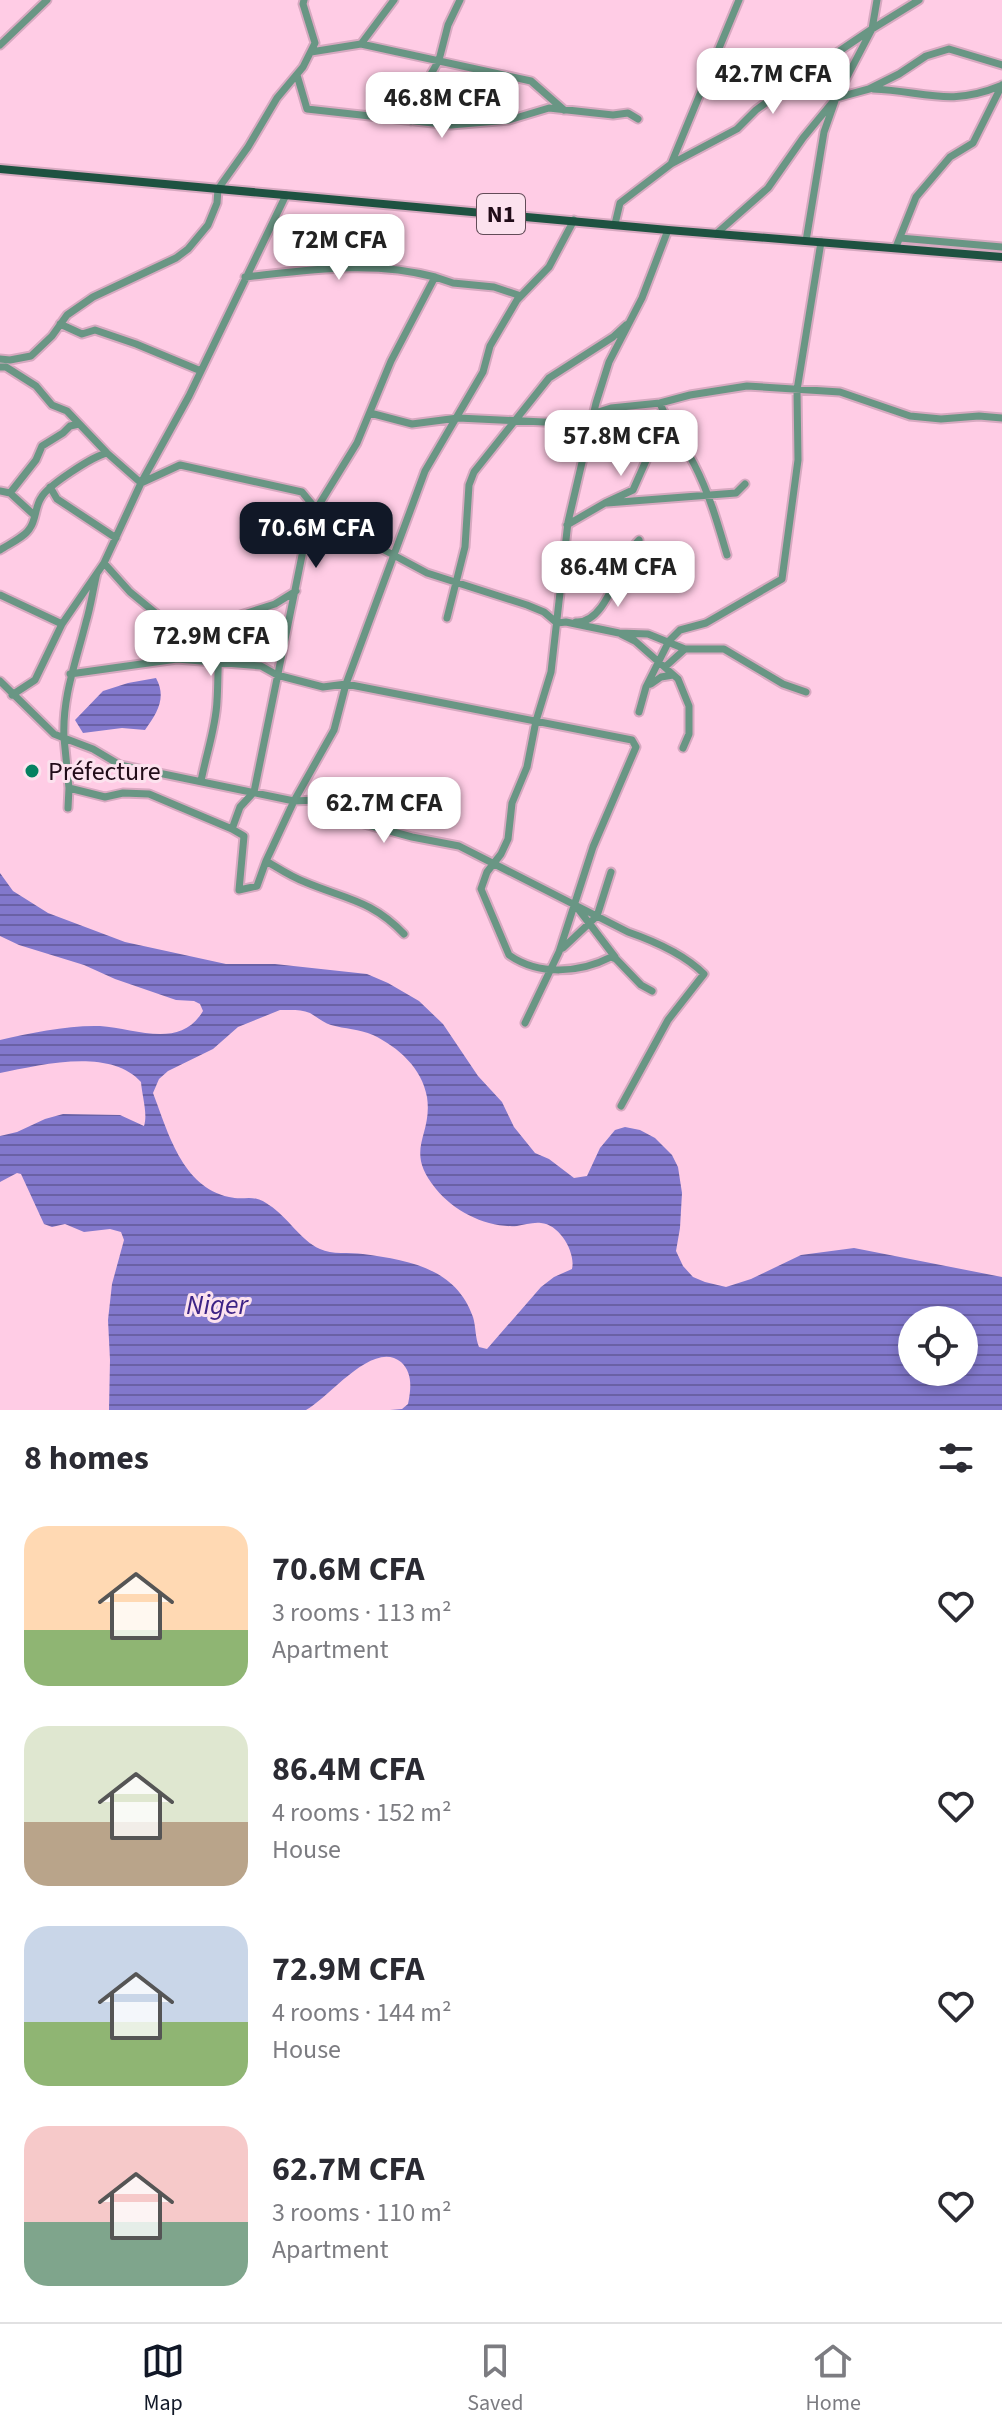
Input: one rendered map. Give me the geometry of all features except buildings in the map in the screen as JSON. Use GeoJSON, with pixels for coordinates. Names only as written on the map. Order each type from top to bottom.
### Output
{"type":"FeatureCollection","features":[{"type":"Feature","properties":{"kind":"main road","name":"N1"},"geometry":{"type":"LineString","coordinates":[[0,169],[716,234],[821,242],[898,243],[1002,257]]}},
{"type":"Feature","properties":{"kind":"street"},"geometry":{"type":"LineString","coordinates":[[0,45],[47,0]]}},
{"type":"Feature","properties":{"kind":"street"},"geometry":{"type":"LineString","coordinates":[[0,359],[31,356],[52,336],[67,315],[93,297],[176,258],[188,249],[208,225],[217,203],[218,189],[311,52],[315,43],[304,0]]}},
{"type":"Feature","properties":{"kind":"street"},"geometry":{"type":"LineString","coordinates":[[361,44],[394,0]]}},
{"type":"Feature","properties":{"kind":"street"},"geometry":{"type":"LineString","coordinates":[[411,121],[439,60],[448,25],[460,0]]}},
{"type":"Feature","properties":{"kind":"street"},"geometry":{"type":"LineString","coordinates":[[671,164],[739,0]]}},
{"type":"Feature","properties":{"kind":"street"},"geometry":{"type":"LineString","coordinates":[[806,241],[824,132],[836,98],[872,29],[877,0]]}},
{"type":"Feature","properties":{"kind":"street"},"geometry":{"type":"LineString","coordinates":[[615,224],[620,203],[671,164],[737,129],[756,110],[919,0]]}},
{"type":"Feature","properties":{"kind":"street"},"geometry":{"type":"LineString","coordinates":[[311,52],[361,44],[531,81],[564,110]]}},
{"type":"Feature","properties":{"kind":"street"},"geometry":{"type":"LineString","coordinates":[[716,234],[768,188],[836,98],[869,89],[926,56],[949,49],[1002,65]]}},
{"type":"Feature","properties":{"kind":"street"},"geometry":{"type":"LineString","coordinates":[[297,75],[307,109],[451,125],[509,120],[549,108],[613,115],[628,113],[638,119]]}},
{"type":"Feature","properties":{"kind":"street"},"geometry":{"type":"LineString","coordinates":[[869,89],[952,98],[981,94],[1001,86]]}},
{"type":"Feature","properties":{"kind":"street"},"geometry":{"type":"LineString","coordinates":[[1001,86],[973,143],[950,157],[916,197],[898,243],[1002,247]]}},
{"type":"Feature","properties":{"kind":"street"},"geometry":{"type":"LineString","coordinates":[[12,695],[35,680],[62,624],[104,563],[286,195]]}},
{"type":"Feature","properties":{"kind":"street"},"geometry":{"type":"LineString","coordinates":[[69,788],[105,797],[123,793],[155,795],[232,829],[244,836],[239,890],[257,886],[294,801],[334,730],[346,684],[425,471],[483,372],[490,346],[521,296],[549,267],[574,220]]}},
{"type":"Feature","properties":{"kind":"street"},"geometry":{"type":"LineString","coordinates":[[616,959],[611,957],[592,966],[550,970],[509,955],[481,889],[482,881],[508,839],[512,803],[527,767],[536,721],[551,672],[562,623],[567,525],[594,412],[609,362],[642,298],[668,230]]}},
{"type":"Feature","properties":{"kind":"street"},"geometry":{"type":"LineString","coordinates":[[662,665],[661,652],[680,630],[706,623],[782,579],[798,460],[797,388],[821,242]]}},
{"type":"Feature","properties":{"kind":"street"},"geometry":{"type":"LineString","coordinates":[[245,277],[350,266],[414,271],[453,283],[494,287],[521,296]]}},
{"type":"Feature","properties":{"kind":"street"},"geometry":{"type":"LineString","coordinates":[[232,829],[240,807],[254,792],[309,521],[357,443],[391,361],[435,277]]}},
{"type":"Feature","properties":{"kind":"street"},"geometry":{"type":"LineString","coordinates":[[447,618],[465,547],[469,485],[474,472],[549,378],[613,337],[631,321]]}},
{"type":"Feature","properties":{"kind":"street"},"geometry":{"type":"LineString","coordinates":[[60,324],[82,334],[95,330],[108,334],[201,371]]}},
{"type":"Feature","properties":{"kind":"street"},"geometry":{"type":"LineString","coordinates":[[0,367],[6,367],[36,386],[52,405],[67,411],[141,483]]}},
{"type":"Feature","properties":{"kind":"street"},"geometry":{"type":"LineString","coordinates":[[370,413],[412,424],[458,418],[564,423],[594,412],[735,388],[797,388],[840,392],[910,416],[1002,418]]}},
{"type":"Feature","properties":{"kind":"street"},"geometry":{"type":"LineString","coordinates":[[660,403],[709,495],[727,555]]}},
{"type":"Feature","properties":{"kind":"street"},"geometry":{"type":"LineString","coordinates":[[567,525],[633,490],[666,419]]}},
{"type":"Feature","properties":{"kind":"street"},"geometry":{"type":"LineString","coordinates":[[10,493],[36,460],[42,446],[70,426],[79,424]]}},
{"type":"Feature","properties":{"kind":"street"},"geometry":{"type":"LineString","coordinates":[[0,550],[30,529],[39,500],[50,487],[78,467],[107,453]]}},
{"type":"Feature","properties":{"kind":"street"},"geometry":{"type":"LineString","coordinates":[[141,483],[180,465],[302,492],[316,509],[345,529],[427,573],[527,605],[562,623],[619,633],[648,634],[685,649],[724,649],[783,684],[806,692]]}},
{"type":"Feature","properties":{"kind":"street"},"geometry":{"type":"LineString","coordinates":[[605,503],[736,493],[745,484]]}},
{"type":"Feature","properties":{"kind":"street"},"geometry":{"type":"LineString","coordinates":[[50,487],[57,499],[116,538]]}},
{"type":"Feature","properties":{"kind":"street"},"geometry":{"type":"LineString","coordinates":[[0,491],[10,493],[34,515]]}},
{"type":"Feature","properties":{"kind":"street"},"geometry":{"type":"LineString","coordinates":[[562,623],[585,623],[597,613],[630,548],[639,540]]}},
{"type":"Feature","properties":{"kind":"street"},"geometry":{"type":"LineString","coordinates":[[104,563],[130,592],[164,620],[225,620],[275,604],[296,591]]}},
{"type":"Feature","properties":{"kind":"street"},"geometry":{"type":"LineString","coordinates":[[68,808],[63,715],[70,674],[97,573]]}},
{"type":"Feature","properties":{"kind":"street"},"geometry":{"type":"LineString","coordinates":[[0,595],[62,624]]}},
{"type":"Feature","properties":{"kind":"street"},"geometry":{"type":"LineString","coordinates":[[201,781],[217,703],[217,663],[225,620]]}},
{"type":"Feature","properties":{"kind":"street"},"geometry":{"type":"LineString","coordinates":[[619,633],[635,641],[678,679],[689,706],[689,734],[683,748]]}},
{"type":"Feature","properties":{"kind":"street"},"geometry":{"type":"LineString","coordinates":[[639,712],[646,687],[662,665],[685,649]]}},
{"type":"Feature","properties":{"kind":"street"},"geometry":{"type":"LineString","coordinates":[[70,674],[177,659],[261,666],[277,675],[323,687],[346,684],[627,738],[635,743],[636,747],[593,847],[559,952],[525,1023]]}},
{"type":"Feature","properties":{"kind":"street"},"geometry":{"type":"LineString","coordinates":[[646,687],[661,677],[673,675]]}},
{"type":"Feature","properties":{"kind":"street"},"geometry":{"type":"LineString","coordinates":[[0,681],[54,734],[93,749],[120,765],[294,801],[316,800],[342,818],[459,846],[691,961],[704,974],[668,1020],[621,1106]]}},
{"type":"Feature","properties":{"kind":"street"},"geometry":{"type":"LineString","coordinates":[[266,861],[304,882],[352,897],[390,919],[404,934]]}},
{"type":"Feature","properties":{"kind":"street"},"geometry":{"type":"LineString","coordinates":[[559,952],[597,916],[611,872]]}},
{"type":"Feature","properties":{"kind":"street"},"geometry":{"type":"LineString","coordinates":[[575,904],[616,959],[641,985],[652,991]]}},
{"type":"Feature","properties":{"kind":"water"},"geometry":{"type":"Polygon","coordinates":[[[156,678],[161,699],[145,730],[122,728],[83,733],[75,720],[103,691],[156,678]]]}},
{"type":"Feature","properties":{"kind":"water","name":"Niger"},"geometry":{"type":"Polygon","coordinates":[[[0,873],[13,891],[48,913],[125,942],[226,964],[275,964],[367,974],[388,983],[419,1001],[443,1024],[478,1076],[502,1102],[514,1127],[535,1153],[549,1159],[574,1178],[587,1176],[600,1148],[615,1130],[625,1127],[640,1130],[655,1138],[672,1155],[678,1167],[682,1193],[676,1251],[693,1277],[726,1287],[751,1279],[801,1255],[854,1248],[1002,1277],[1002,1410],[390,1410],[402,1409],[408,1404],[410,1387],[405,1366],[390,1357],[365,1364],[306,1410],[109,1410],[108,1320],[112,1284],[124,1240],[121,1232],[110,1229],[84,1232],[65,1224],[52,1227],[44,1224],[21,1174],[0,1182],[0,1136],[63,1114],[120,1115],[144,1126],[141,1082],[128,1071],[93,1062],[54,1063],[0,1073],[0,1040],[88,1026],[170,1033],[193,1023],[203,1011],[200,1004],[194,1001],[176,1000],[84,965],[0,936],[0,873]],[[280,1010],[238,1027],[213,1049],[168,1071],[159,1079],[153,1093],[179,1156],[199,1182],[229,1197],[263,1201],[320,1249],[397,1259],[443,1277],[465,1300],[473,1317],[479,1347],[487,1349],[541,1287],[572,1269],[569,1247],[560,1234],[548,1225],[494,1224],[472,1217],[452,1205],[426,1175],[422,1163],[420,1153],[428,1111],[427,1097],[420,1077],[408,1060],[373,1035],[331,1025],[310,1013],[280,1010]]]}},
{"type":"Feature","properties":{"kind":"place","name":"Préfecture"},"geometry":{"type":"Point","coordinates":[32,771]}}]}
